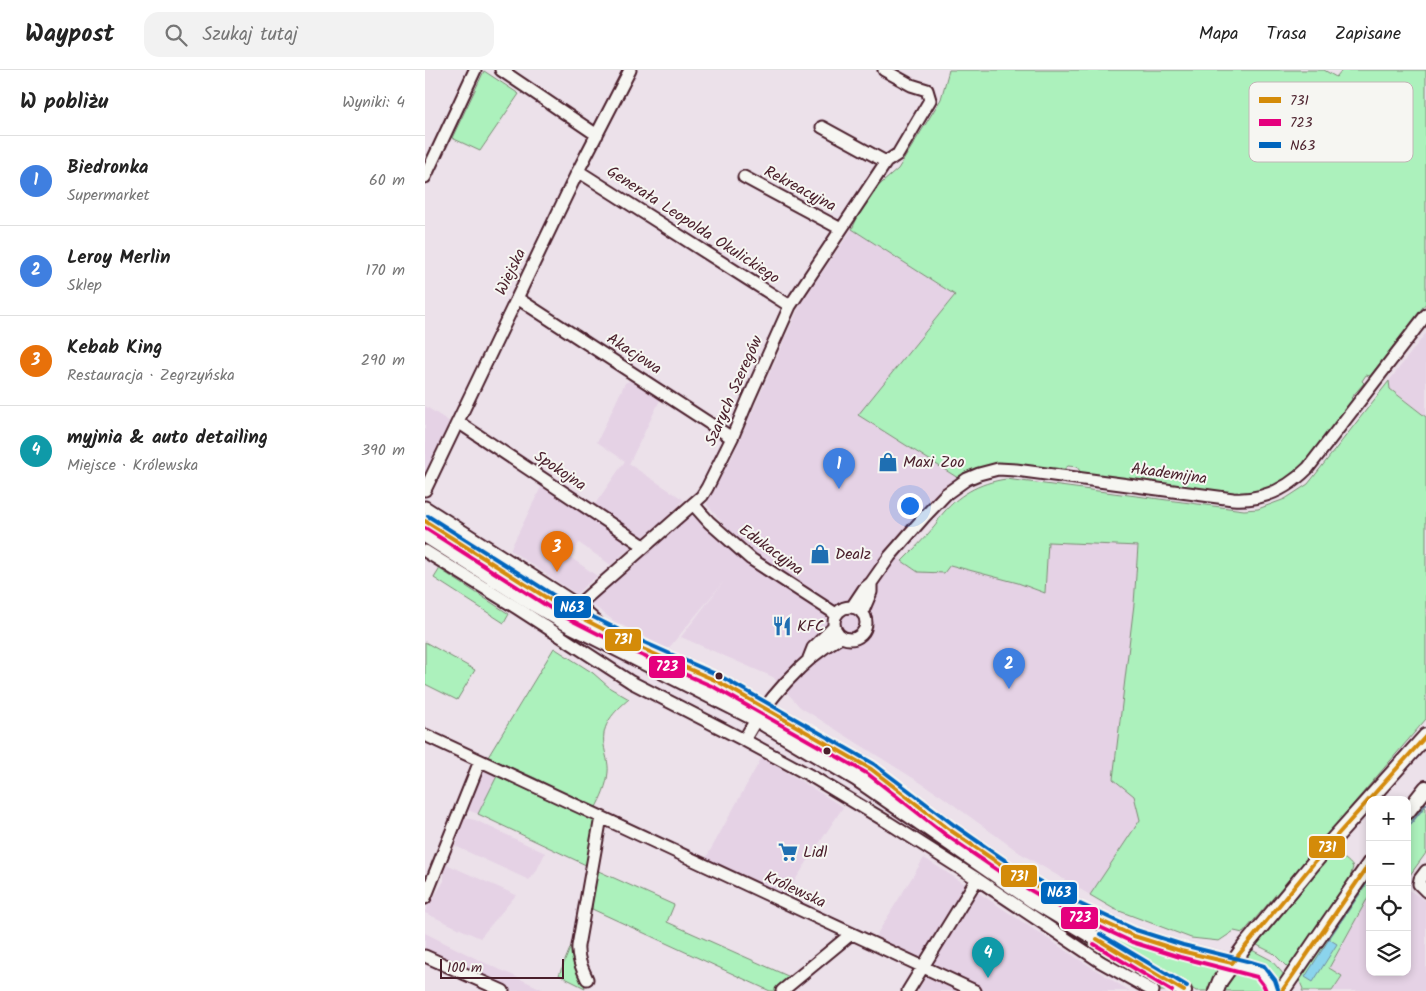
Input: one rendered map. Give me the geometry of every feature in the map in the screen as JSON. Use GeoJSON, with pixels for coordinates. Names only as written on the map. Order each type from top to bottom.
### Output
{"type":"FeatureCollection","features":[{"type":"Feature","properties":{"kind":"main road"},"geometry":{"type":"LineString","coordinates":[[425,521],[566,610],[609,632],[717,681],[871,769],[950,830],[1013,873],[1075,909],[1134,936],[1181,951],[1261,972],[1268,980],[1272,991]]}},
{"type":"Feature","properties":{"kind":"main road"},"geometry":{"type":"LineString","coordinates":[[425,535],[566,623],[756,719],[857,779],[1032,900],[1184,991]]}},
{"type":"Feature","properties":{"kind":"main road"},"geometry":{"type":"LineString","coordinates":[[1216,991],[1220,981],[1245,946],[1331,842],[1426,736]]}},
{"type":"Feature","properties":{"kind":"main road"},"geometry":{"type":"LineString","coordinates":[[1411,807],[1426,788]]}},
{"type":"Feature","properties":{"kind":"main road"},"geometry":{"type":"LineString","coordinates":[[1282,991],[1366,869]]}},
{"type":"Feature","properties":{"kind":"street"},"geometry":{"type":"LineString","coordinates":[[425,177],[475,70]]}},
{"type":"Feature","properties":{"kind":"street"},"geometry":{"type":"LineString","coordinates":[[501,70],[597,135]]}},
{"type":"Feature","properties":{"kind":"street","name":"Wiejska"},"geometry":{"type":"LineString","coordinates":[[425,490],[578,171],[630,70]]}},
{"type":"Feature","properties":{"kind":"street","name":"Szarych Szeregów"},"geometry":{"type":"LineString","coordinates":[[578,605],[693,504],[707,488],[732,438],[790,306],[886,162],[898,154],[930,100],[927,90],[911,85],[883,70]]}},
{"type":"Feature","properties":{"kind":"street"},"geometry":{"type":"LineString","coordinates":[[822,126],[886,162]]}},
{"type":"Feature","properties":{"kind":"street","name":"Generała Leopolda Okulickiego"},"geometry":{"type":"LineString","coordinates":[[578,171],[790,306]]}},
{"type":"Feature","properties":{"kind":"street","name":"Rekreacyjna"},"geometry":{"type":"LineString","coordinates":[[744,177],[841,229]]}},
{"type":"Feature","properties":{"kind":"street","name":"Akacjowa"},"geometry":{"type":"LineString","coordinates":[[517,298],[732,438]]}},
{"type":"Feature","properties":{"kind":"street","name":"Akademijna"},"geometry":{"type":"LineString","coordinates":[[852,607],[890,556],[935,505],[951,490],[967,479],[989,471],[1002,469],[1016,470],[1233,499],[1257,498],[1277,492],[1296,480],[1308,468],[1426,315]]}},
{"type":"Feature","properties":{"kind":"street","name":"Spokojna"},"geometry":{"type":"LineString","coordinates":[[458,422],[644,546]]}},
{"type":"Feature","properties":{"kind":"street","name":"Edukacyjna"},"geometry":{"type":"LineString","coordinates":[[693,504],[709,522],[751,559],[836,614]]}},
{"type":"Feature","properties":{"kind":"street"},"geometry":{"type":"LineString","coordinates":[[425,507],[578,605],[609,632]]}},
{"type":"Feature","properties":{"kind":"street"},"geometry":{"type":"LineString","coordinates":[[425,551],[631,682],[811,776],[889,823],[1101,962],[1153,991]]}},
{"type":"Feature","properties":{"kind":"street","name":"Akademijna"},"geometry":{"type":"LineString","coordinates":[[862,613],[871,592],[871,583]]}},
{"type":"Feature","properties":{"kind":"street"},"geometry":{"type":"LineString","coordinates":[[852,607],[862,613],[865,624],[861,634],[850,639],[837,634],[834,620],[836,614],[845,608],[852,607]]}},
{"type":"Feature","properties":{"kind":"street"},"geometry":{"type":"LineString","coordinates":[[807,662],[813,648],[834,626]]}},
{"type":"Feature","properties":{"kind":"street"},"geometry":{"type":"LineString","coordinates":[[744,740],[765,707],[807,662],[841,637]]}},
{"type":"Feature","properties":{"kind":"street","name":"Królewska"},"geometry":{"type":"LineString","coordinates":[[425,735],[975,991]]}},
{"type":"Feature","properties":{"kind":"street"},"geometry":{"type":"LineString","coordinates":[[425,898],[481,761]]}},
{"type":"Feature","properties":{"kind":"street"},"geometry":{"type":"LineString","coordinates":[[587,979],[577,953],[601,817]]}},
{"type":"Feature","properties":{"kind":"street"},"geometry":{"type":"LineString","coordinates":[[1422,888],[1420,879],[1426,871]]}},
{"type":"Feature","properties":{"kind":"street"},"geometry":{"type":"LineString","coordinates":[[908,991],[977,879]]}},
{"type":"Feature","properties":{"kind":"street"},"geometry":{"type":"LineString","coordinates":[[782,991],[851,934]]}},
{"type":"Feature","properties":{"kind":"street"},"geometry":{"type":"LineString","coordinates":[[425,956],[503,991]]}},
{"type":"Feature","properties":{"kind":"shaded area"},"geometry":{"type":"Polygon","coordinates":[[[852,229],[955,295],[859,415],[958,478],[887,547],[918,572],[950,565],[1018,583],[1045,593],[1048,542],[1138,546],[1134,604],[1134,796],[1141,820],[1090,895],[1020,853],[940,795],[800,707],[773,677],[681,637],[724,581],[668,649],[614,621],[590,603],[689,516],[698,516],[715,537],[741,559],[750,548],[727,528],[707,505],[710,492],[731,459],[800,305],[852,229]]]}},
{"type":"Feature","properties":{"kind":"shaded area"},"geometry":{"type":"Polygon","coordinates":[[[1426,333],[1426,417],[1390,389],[1389,381],[1426,333]]]}},
{"type":"Feature","properties":{"kind":"shaded area"},"geometry":{"type":"Polygon","coordinates":[[[635,378],[662,396],[629,464],[684,500],[641,539],[593,507],[625,461],[597,442],[625,383],[635,378]]]}},
{"type":"Feature","properties":{"kind":"shaded area"},"geometry":{"type":"Polygon","coordinates":[[[425,406],[450,422],[425,476],[425,406]]]}},
{"type":"Feature","properties":{"kind":"shaded area"},"geometry":{"type":"Polygon","coordinates":[[[543,483],[635,544],[611,565],[579,543],[570,557],[597,576],[576,594],[510,550],[543,483]]]}},
{"type":"Feature","properties":{"kind":"shaded area"},"geometry":{"type":"Polygon","coordinates":[[[762,757],[843,807],[784,897],[705,860],[762,757]]]}},
{"type":"Feature","properties":{"kind":"shaded area"},"geometry":{"type":"Polygon","coordinates":[[[481,769],[497,776],[478,814],[465,809],[481,769]]]}},
{"type":"Feature","properties":{"kind":"shaded area"},"geometry":{"type":"Polygon","coordinates":[[[465,818],[475,820],[545,853],[536,872],[529,880],[455,846],[465,818]]]}},
{"type":"Feature","properties":{"kind":"shaded area"},"geometry":{"type":"Polygon","coordinates":[[[924,858],[965,884],[920,958],[916,959],[874,939],[924,858]]]}},
{"type":"Feature","properties":{"kind":"shaded area"},"geometry":{"type":"Polygon","coordinates":[[[446,864],[516,895],[480,938],[425,913],[444,881],[446,864]]]}},
{"type":"Feature","properties":{"kind":"shaded area"},"geometry":{"type":"Polygon","coordinates":[[[973,891],[979,893],[1130,991],[984,991],[933,968],[931,961],[973,891]]]}},
{"type":"Feature","properties":{"kind":"shaded area"},"geometry":{"type":"Polygon","coordinates":[[[1411,892],[1426,901],[1426,991],[1332,991],[1342,976],[1329,968],[1366,901],[1366,976],[1411,976],[1411,892]]]}},
{"type":"Feature","properties":{"kind":"shaded area"},"geometry":{"type":"Polygon","coordinates":[[[425,933],[542,989],[541,991],[509,991],[425,953],[425,933]]]}},
{"type":"Feature","properties":{"kind":"shaded area"},"geometry":{"type":"Polygon","coordinates":[[[926,975],[958,990],[918,991],[926,975]]]}},
{"type":"Feature","properties":{"kind":"green space"},"geometry":{"type":"Polygon","coordinates":[[[949,70],[1324,70],[1336,77],[1342,70],[1426,70],[1426,303],[1370,376],[1366,375],[1362,381],[1364,383],[1351,398],[1354,401],[1308,460],[1286,479],[1270,488],[1257,492],[1237,494],[1082,474],[1077,467],[1068,466],[1062,471],[994,464],[974,469],[958,478],[858,415],[955,295],[852,229],[868,195],[898,169],[941,99],[949,70]]]}},
{"type":"Feature","properties":{"kind":"green space"},"geometry":{"type":"Polygon","coordinates":[[[484,71],[519,94],[480,151],[452,138],[484,71]]]}},
{"type":"Feature","properties":{"kind":"green space"},"geometry":{"type":"Polygon","coordinates":[[[1389,381],[1390,389],[1426,417],[1426,719],[1243,933],[1234,931],[1219,941],[1191,938],[1114,909],[1090,895],[1140,820],[1134,796],[1113,779],[1134,604],[1138,546],[1048,542],[1045,593],[1018,583],[950,565],[944,573],[918,572],[902,561],[936,525],[947,509],[961,496],[978,487],[1006,479],[1244,510],[1258,509],[1285,499],[1308,484],[1389,381]]]}},
{"type":"Feature","properties":{"kind":"green space"},"geometry":{"type":"Polygon","coordinates":[[[438,568],[509,614],[504,623],[434,578],[439,570],[438,568]]]}},
{"type":"Feature","properties":{"kind":"green space"},"geometry":{"type":"Polygon","coordinates":[[[425,642],[475,670],[457,700],[425,684],[425,642]]]}},
{"type":"Feature","properties":{"kind":"green space"},"geometry":{"type":"Polygon","coordinates":[[[554,648],[593,673],[610,688],[629,699],[610,719],[605,731],[604,745],[608,772],[603,791],[595,809],[535,778],[488,757],[554,648]]]}},
{"type":"Feature","properties":{"kind":"green space"},"geometry":{"type":"Polygon","coordinates":[[[787,729],[876,780],[1031,891],[1224,968],[1212,991],[1196,991],[1030,892],[787,729]]]}},
{"type":"Feature","properties":{"kind":"green space"},"geometry":{"type":"Polygon","coordinates":[[[497,776],[597,822],[588,866],[478,814],[497,776]]]}},
{"type":"Feature","properties":{"kind":"green space"},"geometry":{"type":"Polygon","coordinates":[[[1420,804],[1426,808],[1426,853],[1411,874],[1411,841],[1411,816],[1420,804]]]}},
{"type":"Feature","properties":{"kind":"green space"},"geometry":{"type":"Polygon","coordinates":[[[1335,855],[1345,859],[1353,867],[1348,885],[1290,970],[1273,953],[1255,944],[1323,863],[1335,855]]]}},
{"type":"Feature","properties":{"kind":"green space"},"geometry":{"type":"Polygon","coordinates":[[[594,869],[674,905],[667,922],[790,977],[774,991],[770,991],[592,909],[594,869]]]}},
{"type":"Feature","properties":{"kind":"green space"},"geometry":{"type":"Polygon","coordinates":[[[987,876],[1096,947],[1170,991],[1157,991],[983,881],[987,876]]]}},
{"type":"Feature","properties":{"kind":"green space"},"geometry":{"type":"Polygon","coordinates":[[[1366,878],[1366,901],[1329,968],[1342,976],[1332,991],[1302,991],[1303,989],[1298,977],[1366,878]]]}},
{"type":"Feature","properties":{"kind":"green space"},"geometry":{"type":"Polygon","coordinates":[[[571,946],[575,948],[576,962],[585,988],[559,975],[571,946]]]}},
{"type":"Feature","properties":{"kind":"green space"},"geometry":{"type":"Polygon","coordinates":[[[1252,950],[1271,960],[1285,976],[1278,987],[1243,960],[1252,950]]]}},
{"type":"Feature","properties":{"kind":"green space"},"geometry":{"type":"Polygon","coordinates":[[[1244,973],[1258,978],[1267,991],[1221,991],[1230,979],[1244,973]]]}},
{"type":"Feature","properties":{"kind":"water"},"geometry":{"type":"Polygon","coordinates":[[[1329,939],[1337,944],[1313,982],[1305,977],[1329,939]]]}},
{"type":"Feature","properties":{"kind":"waterway"},"geometry":{"type":"LineString","coordinates":[[1411,823],[1426,804]]}},
{"type":"Feature","properties":{"kind":"waterway"},"geometry":{"type":"LineString","coordinates":[[1329,939],[1366,884]]}},
{"type":"Feature","properties":{"kind":"transit line","name":"N63"},"geometry":{"type":"LineString","coordinates":[[428,516],[569,605],[639,640],[720,676],[874,764],[954,825],[1016,868],[1078,903],[1136,930],[1183,945],[1264,966],[1275,980],[1278,989]]}},
{"type":"Feature","properties":{"kind":"transit line","name":"731"},"geometry":{"type":"LineString","coordinates":[[425,521],[566,610],[636,646],[717,681],[871,769],[950,830],[1013,873],[1075,909],[1134,936],[1181,951],[1232,963]]}},
{"type":"Feature","properties":{"kind":"transit line","name":"723"},"geometry":{"type":"LineString","coordinates":[[425,528],[563,616],[634,652],[714,687],[868,774],[946,835],[1009,878],[1072,914],[1132,942],[1180,957],[1257,977],[1266,991]]}},
{"type":"Feature","properties":{"kind":"transit line","name":"731"},"geometry":{"type":"LineString","coordinates":[[1232,963],[1331,842],[1426,736]]}},
{"type":"Feature","properties":{"kind":"transit line","name":"731"},"geometry":{"type":"LineString","coordinates":[[1282,991],[1366,869]]}},
{"type":"Feature","properties":{"kind":"transit line","name":"N63"},"geometry":{"type":"LineString","coordinates":[[1100,934],[1187,986]]}},
{"type":"Feature","properties":{"kind":"transit line","name":"731"},"geometry":{"type":"LineString","coordinates":[[1097,939],[1184,991]]}},
{"type":"Feature","properties":{"kind":"transit line","name":"723"},"geometry":{"type":"LineString","coordinates":[[1094,944],[1172,991]]}},
{"type":"Feature","properties":{"kind":"place","name":"Maxi Zoo"},"geometry":{"type":"Point","coordinates":[888,462]}},
{"type":"Feature","properties":{"kind":"place","name":"Biedronka"},"geometry":{"type":"Point","coordinates":[839,489]}},
{"type":"Feature","properties":{"kind":"place","name":"Dealz"},"geometry":{"type":"Point","coordinates":[820,554]}},
{"type":"Feature","properties":{"kind":"place","name":"Kebab King"},"geometry":{"type":"Point","coordinates":[557,572]}},
{"type":"Feature","properties":{"kind":"place","name":"KFC"},"geometry":{"type":"Point","coordinates":[782,626]}},
{"type":"Feature","properties":{"kind":"place","name":"Leroy Merlin"},"geometry":{"type":"Point","coordinates":[1009,689]}},
{"type":"Feature","properties":{"kind":"place","name":"Lidl"},"geometry":{"type":"Point","coordinates":[788,852]}},
{"type":"Feature","properties":{"kind":"place","name":"myjnia & auto detailing"},"geometry":{"type":"Point","coordinates":[988,978]}}]}
